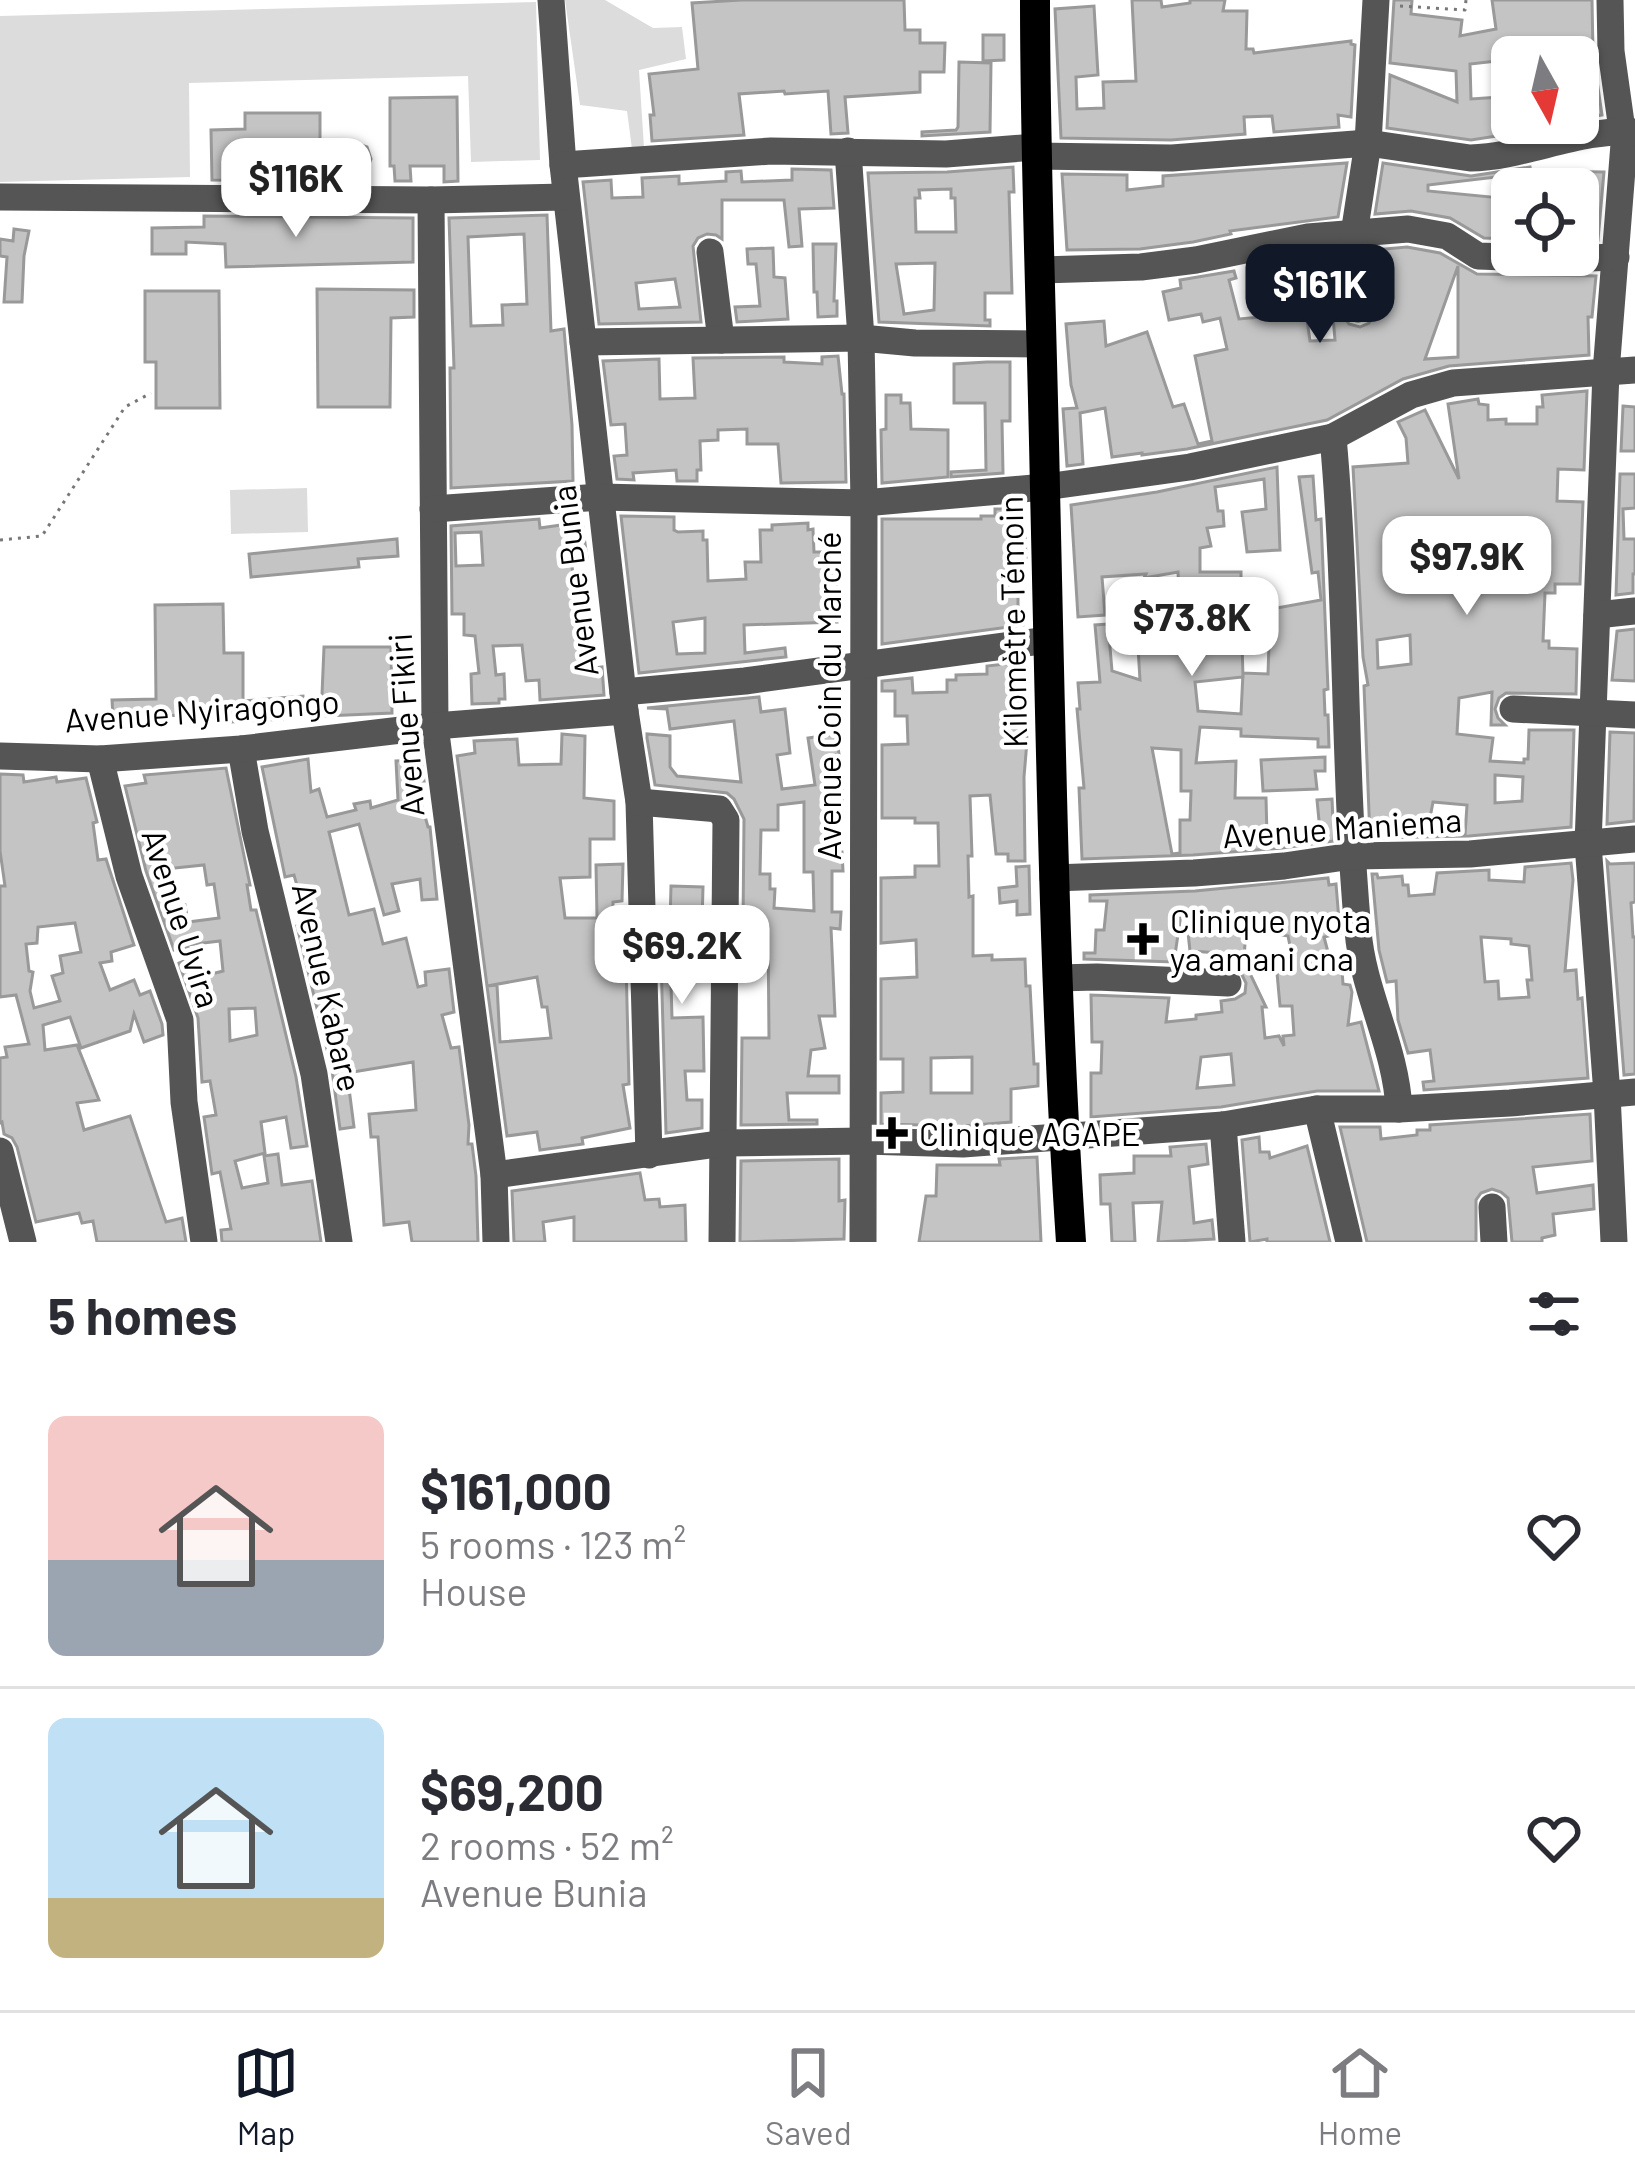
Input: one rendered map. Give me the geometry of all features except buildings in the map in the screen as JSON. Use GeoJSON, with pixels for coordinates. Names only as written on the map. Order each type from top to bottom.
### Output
{"type":"FeatureCollection","features":[{"type":"Feature","properties":{"kind":"main road","name":"Kilomètre Témoin"},"geometry":{"type":"LineString","coordinates":[[1035,0],[1053,878],[1071,1242]]}},
{"type":"Feature","properties":{"kind":"street","name":"Avenue Bunia"},"geometry":{"type":"LineString","coordinates":[[551,0],[566,197],[639,802],[649,1155]]}},
{"type":"Feature","properties":{"kind":"street"},"geometry":{"type":"LineString","coordinates":[[1610,0],[1611,51],[1629,132],[1606,372],[1588,844],[1621,1093],[1613,1242]]}},
{"type":"Feature","properties":{"kind":"street"},"geometry":{"type":"LineString","coordinates":[[1358,310],[1354,234],[1368,142],[1376,2]]}},
{"type":"Feature","properties":{"kind":"street"},"geometry":{"type":"LineString","coordinates":[[563,165],[771,151],[1035,151],[1172,158],[1368,142],[1486,158],[1629,132]]}},
{"type":"Feature","properties":{"kind":"street","name":"Avenue Coin du Marché"},"geometry":{"type":"LineString","coordinates":[[848,151],[861,338],[864,503],[863,1242]]}},
{"type":"Feature","properties":{"kind":"street"},"geometry":{"type":"LineString","coordinates":[[0,197],[566,197]]}},
{"type":"Feature","properties":{"kind":"street","name":"Avenue Fikiri"},"geometry":{"type":"LineString","coordinates":[[431,200],[435,726],[494,1174],[496,1242]]}},
{"type":"Feature","properties":{"kind":"street"},"geometry":{"type":"LineString","coordinates":[[1041,269],[1141,268],[1308,237],[1408,230],[1447,236],[1478,256],[1493,258],[1616,257]]}},
{"type":"Feature","properties":{"kind":"street"},"geometry":{"type":"LineString","coordinates":[[710,252],[721,340]]}},
{"type":"Feature","properties":{"kind":"street"},"geometry":{"type":"LineString","coordinates":[[583,342],[861,338],[1042,344]]}},
{"type":"Feature","properties":{"kind":"street"},"geometry":{"type":"LineString","coordinates":[[434,509],[601,497],[864,503],[1045,487],[1190,467],[1333,437],[1434,386],[1453,382],[1635,370]]}},
{"type":"Feature","properties":{"kind":"street"},"geometry":{"type":"LineString","coordinates":[[1333,437],[1341,523],[1352,856],[1362,958],[1389,1043],[1399,1109]]}},
{"type":"Feature","properties":{"kind":"street"},"geometry":{"type":"LineString","coordinates":[[1597,615],[1635,611]]}},
{"type":"Feature","properties":{"kind":"street","name":"Avenue Nyiragongo"},"geometry":{"type":"LineString","coordinates":[[0,756],[100,759],[241,749],[624,701],[1048,640]]}},
{"type":"Feature","properties":{"kind":"street"},"geometry":{"type":"LineString","coordinates":[[1513,709],[1635,715]]}},
{"type":"Feature","properties":{"kind":"street","name":"Avenue Kabare"},"geometry":{"type":"LineString","coordinates":[[241,749],[255,831],[314,1074],[339,1242]]}},
{"type":"Feature","properties":{"kind":"street","name":"Avenue Uvira"},"geometry":{"type":"LineString","coordinates":[[100,759],[124,860],[180,1020],[184,1102],[204,1242]]}},
{"type":"Feature","properties":{"kind":"street"},"geometry":{"type":"LineString","coordinates":[[639,802],[718,809],[727,820],[722,1242]]}},
{"type":"Feature","properties":{"kind":"street","name":"Avenue Maniema"},"geometry":{"type":"LineString","coordinates":[[1053,878],[1193,873],[1352,856],[1471,854],[1635,839]]}},
{"type":"Feature","properties":{"kind":"street"},"geometry":{"type":"LineString","coordinates":[[1057,978],[1228,983]]}},
{"type":"Feature","properties":{"kind":"street"},"geometry":{"type":"LineString","coordinates":[[494,1174],[725,1143],[963,1144],[1222,1125],[1317,1108],[1399,1109],[1621,1093]]}},
{"type":"Feature","properties":{"kind":"street"},"geometry":{"type":"LineString","coordinates":[[1317,1108],[1349,1242]]}},
{"type":"Feature","properties":{"kind":"street"},"geometry":{"type":"LineString","coordinates":[[1222,1125],[1232,1242]]}},
{"type":"Feature","properties":{"kind":"street"},"geometry":{"type":"LineString","coordinates":[[0,1151],[23,1242]]}},
{"type":"Feature","properties":{"kind":"street"},"geometry":{"type":"LineString","coordinates":[[1492,1207],[1494,1242]]}},
{"type":"Feature","properties":{"kind":"path"},"geometry":{"type":"LineString","coordinates":[[1376,2],[1466,10],[1466,0]]}},
{"type":"Feature","properties":{"kind":"path"},"geometry":{"type":"LineString","coordinates":[[0,540],[42,536],[124,407],[152,393]]}},
{"type":"Feature","properties":{"kind":"shaded area"},"geometry":{"type":"Polygon","coordinates":[[[565,0],[605,0],[653,28],[682,27],[686,59],[639,70],[644,148],[632,149],[627,111],[580,105],[565,0]]]}},
{"type":"Feature","properties":{"kind":"shaded area"},"geometry":{"type":"Polygon","coordinates":[[[536,2],[540,160],[471,162],[468,76],[189,83],[190,177],[0,182],[0,16],[536,2]]]}},
{"type":"Feature","properties":{"kind":"shaded area"},"geometry":{"type":"Polygon","coordinates":[[[307,488],[308,532],[231,534],[230,490],[307,488]]]}},
{"type":"Feature","properties":{"kind":"place","name":"Clinique nyota ya amani cna"},"geometry":{"type":"Point","coordinates":[1143,939]}},
{"type":"Feature","properties":{"kind":"place","name":"Clinique AGAPE"},"geometry":{"type":"Point","coordinates":[892,1133]}}]}
